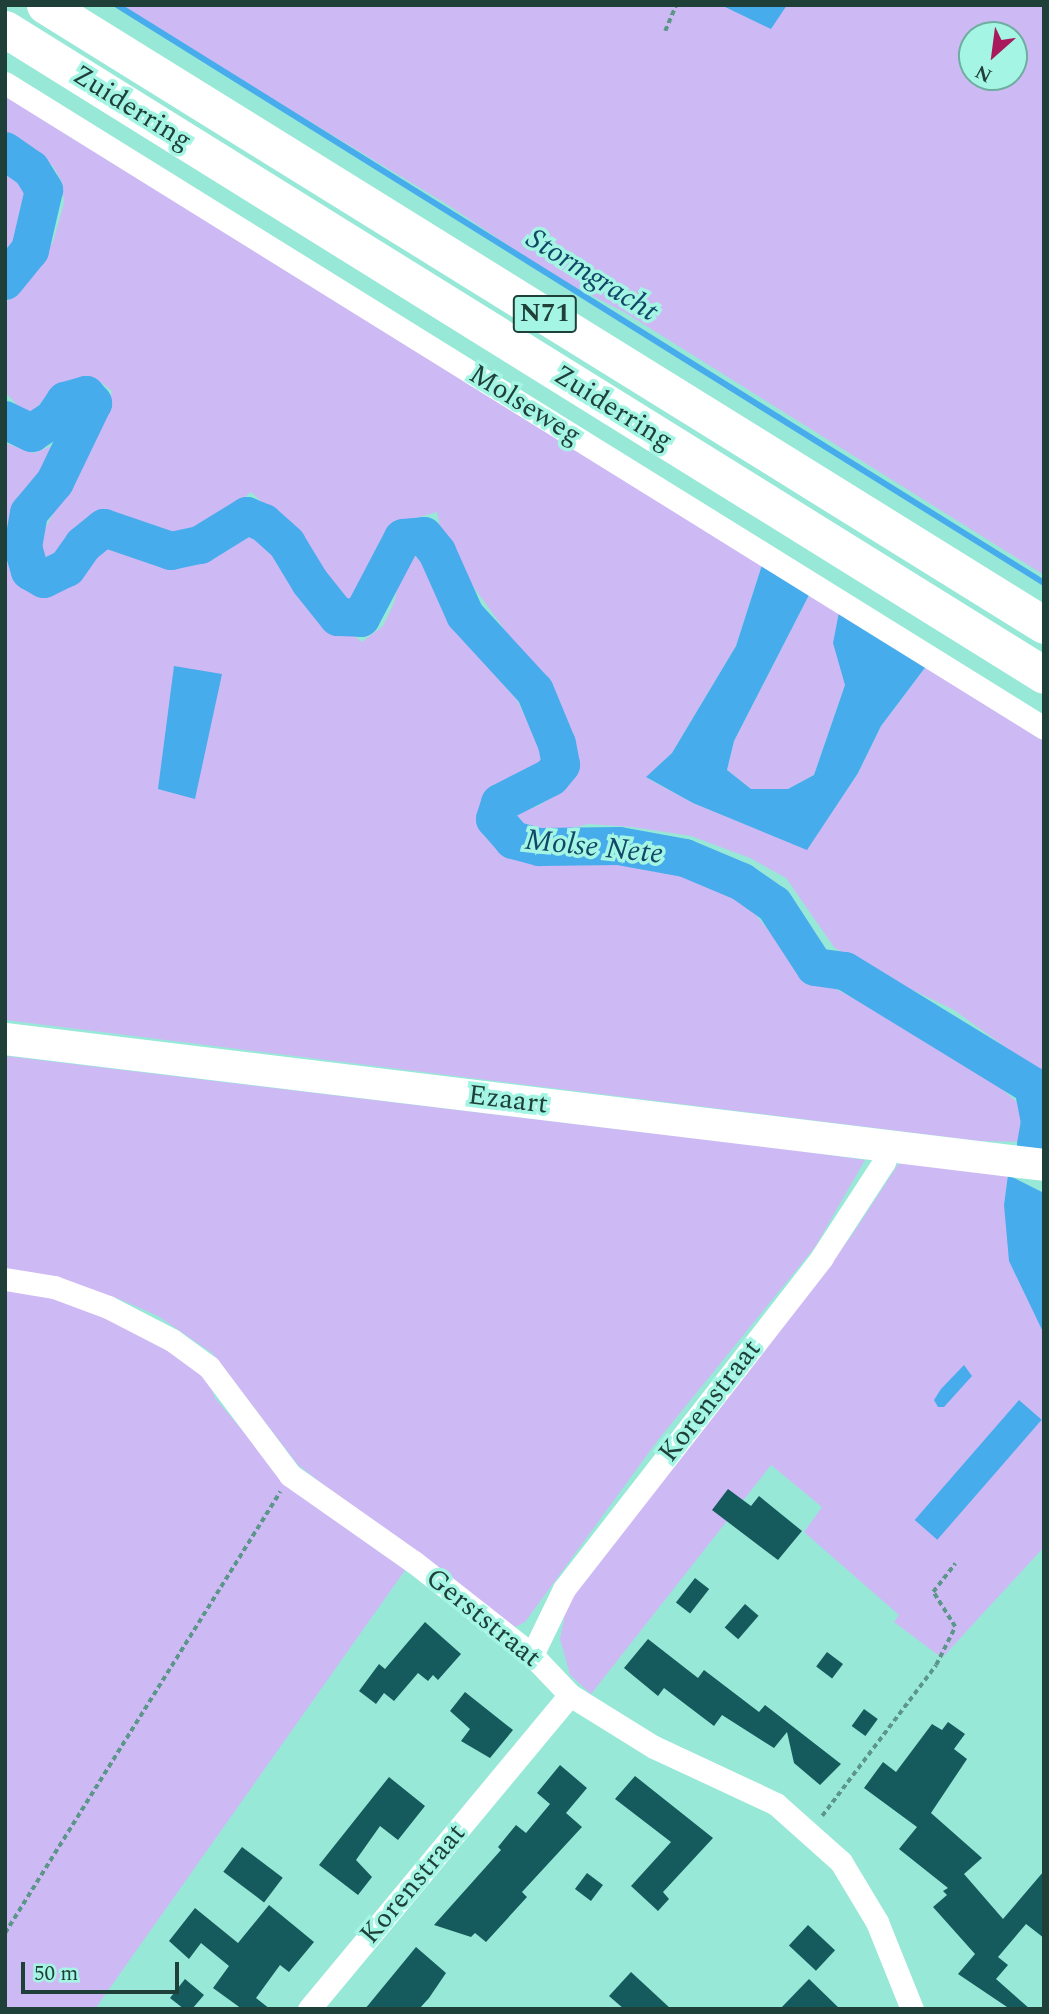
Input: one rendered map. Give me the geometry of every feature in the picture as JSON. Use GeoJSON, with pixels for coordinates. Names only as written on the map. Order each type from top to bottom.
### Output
{"type":"FeatureCollection","features":[{"type":"Feature","properties":{"kind":"highway","name":"Zuiderring"},"geometry":{"type":"LineString","coordinates":[[46,5],[1044,625]]}},
{"type":"Feature","properties":{"kind":"highway","name":"Zuiderring"},"geometry":{"type":"LineString","coordinates":[[5,29],[1044,676]]}},
{"type":"Feature","properties":{"kind":"main road","name":"Ezaart"},"geometry":{"type":"LineString","coordinates":[[5,1039],[1044,1164]]}},
{"type":"Feature","properties":{"kind":"street","name":"Molseweg"},"geometry":{"type":"LineString","coordinates":[[5,83],[1044,728]]}},
{"type":"Feature","properties":{"kind":"street","name":"Korenstraat"},"geometry":{"type":"LineString","coordinates":[[532,1655],[564,1588],[822,1257],[884,1162],[888,1146]]}},
{"type":"Feature","properties":{"kind":"street","name":"Gerststraat"},"geometry":{"type":"LineString","coordinates":[[5,1279],[54,1287],[108,1307],[172,1340],[209,1367],[290,1475],[414,1562],[532,1655],[570,1695],[654,1747],[757,1792],[811,1832],[841,1862],[877,1922],[912,2009]]}},
{"type":"Feature","properties":{"kind":"street","name":"Korenstraat"},"geometry":{"type":"LineString","coordinates":[[309,2009],[570,1695]]}},
{"type":"Feature","properties":{"kind":"path"},"geometry":{"type":"LineString","coordinates":[[665,31],[677,5]]}},
{"type":"Feature","properties":{"kind":"path"},"geometry":{"type":"LineString","coordinates":[[5,1933],[290,1475]]}},
{"type":"Feature","properties":{"kind":"path"},"geometry":{"type":"LineString","coordinates":[[811,1832],[936,1665],[955,1627],[933,1592],[955,1564]]}},
{"type":"Feature","properties":{"kind":"shaded area"},"geometry":{"type":"Polygon","coordinates":[[[117,5],[1044,5],[1044,575],[624,312],[557,278],[448,205],[117,5]]]}},
{"type":"Feature","properties":{"kind":"shaded area"},"geometry":{"type":"Polygon","coordinates":[[[5,89],[762,565],[736,646],[672,753],[647,778],[693,803],[807,849],[858,773],[881,726],[927,665],[1044,737],[1044,1075],[954,1010],[855,962],[834,947],[786,878],[750,858],[691,836],[632,827],[588,824],[558,832],[527,828],[514,821],[511,816],[521,806],[536,807],[566,789],[573,754],[570,727],[547,679],[522,654],[465,575],[442,535],[437,512],[391,525],[358,599],[351,604],[337,593],[306,542],[251,492],[201,533],[178,533],[109,515],[93,517],[76,532],[53,564],[43,561],[39,546],[44,531],[104,418],[112,391],[95,378],[74,379],[57,387],[32,412],[21,409],[5,392],[5,304],[31,277],[53,242],[64,203],[62,182],[53,166],[5,131],[5,89]]]}},
{"type":"Feature","properties":{"kind":"shaded area"},"geometry":{"type":"Polygon","coordinates":[[[5,169],[29,188],[32,199],[30,213],[5,254],[5,169]]]}},
{"type":"Feature","properties":{"kind":"shaded area"},"geometry":{"type":"Polygon","coordinates":[[[5,443],[34,453],[54,445],[60,453],[52,474],[20,521],[14,553],[16,574],[25,584],[46,591],[102,544],[128,544],[180,564],[206,560],[227,551],[244,536],[259,533],[316,606],[362,642],[383,626],[394,603],[404,560],[418,552],[427,554],[448,605],[502,671],[494,674],[517,700],[540,747],[543,765],[495,793],[485,816],[498,842],[561,863],[587,856],[634,860],[691,875],[742,899],[805,973],[922,1034],[997,1085],[1024,1108],[1031,1126],[1028,1142],[980,1141],[5,1020],[5,443]]]}},
{"type":"Feature","properties":{"kind":"shaded area"},"geometry":{"type":"Polygon","coordinates":[[[809,595],[839,612],[845,685],[814,775],[788,789],[751,789],[727,770],[734,741],[809,595]]]}},
{"type":"Feature","properties":{"kind":"shaded area"},"geometry":{"type":"Polygon","coordinates":[[[5,1056],[865,1160],[815,1247],[658,1440],[525,1622],[511,1629],[298,1465],[212,1353],[158,1316],[119,1299],[5,1270],[5,1056]]]}},
{"type":"Feature","properties":{"kind":"shaded area"},"geometry":{"type":"Polygon","coordinates":[[[901,1160],[1008,1175],[1004,1205],[1044,1334],[1044,1547],[942,1658],[894,1622],[899,1615],[804,1532],[822,1507],[771,1465],[591,1694],[570,1675],[560,1639],[568,1599],[852,1235],[901,1160]]]}},
{"type":"Feature","properties":{"kind":"shaded area"},"geometry":{"type":"Polygon","coordinates":[[[5,1287],[60,1296],[166,1346],[207,1378],[215,1398],[286,1482],[408,1566],[95,2009],[5,2009],[5,1287]]]}},
{"type":"Feature","properties":{"kind":"water"},"geometry":{"type":"Polygon","coordinates":[[[721,5],[787,5],[771,29],[721,5]]]}},
{"type":"Feature","properties":{"kind":"water"},"geometry":{"type":"Polygon","coordinates":[[[762,565],[809,595],[734,741],[727,770],[751,789],[788,789],[814,775],[845,685],[833,643],[839,612],[927,665],[881,726],[858,773],[807,850],[693,803],[646,777],[672,753],[736,646],[762,565]]]}},
{"type":"Feature","properties":{"kind":"water"},"geometry":{"type":"Polygon","coordinates":[[[174,666],[222,674],[195,799],[158,789],[174,666]]]}},
{"type":"Feature","properties":{"kind":"water"},"geometry":{"type":"Polygon","coordinates":[[[1008,1175],[1044,1193],[1044,1334],[1009,1261],[1004,1205],[1008,1175]]]}},
{"type":"Feature","properties":{"kind":"water"},"geometry":{"type":"Polygon","coordinates":[[[964,1365],[972,1376],[944,1407],[938,1407],[934,1400],[964,1365]]]}},
{"type":"Feature","properties":{"kind":"water"},"geometry":{"type":"Polygon","coordinates":[[[1019,1400],[1042,1420],[937,1540],[915,1520],[1019,1400]]]}},
{"type":"Feature","properties":{"kind":"building"},"geometry":{"type":"Polygon","coordinates":[[[728,1489],[751,1506],[759,1496],[802,1531],[778,1560],[712,1510],[728,1489]]]}},
{"type":"Feature","properties":{"kind":"building"},"geometry":{"type":"Polygon","coordinates":[[[695,1578],[709,1589],[690,1614],[676,1602],[695,1578]]]}},
{"type":"Feature","properties":{"kind":"building"},"geometry":{"type":"Polygon","coordinates":[[[745,1604],[759,1616],[738,1639],[725,1627],[745,1604]]]}},
{"type":"Feature","properties":{"kind":"building"},"geometry":{"type":"Polygon","coordinates":[[[425,1622],[461,1654],[438,1680],[433,1675],[428,1681],[418,1673],[394,1701],[384,1693],[376,1704],[359,1691],[379,1664],[385,1669],[425,1622]]]}},
{"type":"Feature","properties":{"kind":"building"},"geometry":{"type":"Polygon","coordinates":[[[648,1639],[698,1678],[704,1670],[759,1712],[765,1705],[841,1764],[820,1785],[794,1763],[787,1732],[774,1748],[722,1715],[714,1726],[664,1688],[658,1696],[624,1668],[648,1639]]]}},
{"type":"Feature","properties":{"kind":"building"},"geometry":{"type":"Polygon","coordinates":[[[827,1652],[843,1664],[832,1678],[816,1666],[827,1652]]]}},
{"type":"Feature","properties":{"kind":"building"},"geometry":{"type":"Polygon","coordinates":[[[465,1692],[513,1730],[490,1758],[461,1741],[470,1729],[450,1711],[465,1692]]]}},
{"type":"Feature","properties":{"kind":"building"},"geometry":{"type":"Polygon","coordinates":[[[864,1709],[878,1719],[865,1736],[852,1726],[864,1709]]]}},
{"type":"Feature","properties":{"kind":"building"},"geometry":{"type":"Polygon","coordinates":[[[948,1722],[965,1734],[954,1749],[967,1759],[931,1813],[982,1858],[964,1874],[1003,1919],[1044,1871],[1044,1938],[1026,1924],[998,1957],[1008,1965],[996,1979],[1030,2009],[1010,2009],[958,1974],[975,1954],[933,1907],[947,1895],[943,1891],[948,1888],[899,1849],[917,1827],[864,1788],[883,1762],[896,1772],[932,1724],[942,1730],[948,1722]]]}},
{"type":"Feature","properties":{"kind":"building"},"geometry":{"type":"Polygon","coordinates":[[[560,1765],[587,1788],[566,1813],[582,1827],[522,1892],[527,1897],[486,1942],[475,1933],[471,1937],[434,1925],[501,1850],[498,1847],[516,1825],[526,1833],[550,1804],[537,1793],[560,1765]]]}},
{"type":"Feature","properties":{"kind":"building"},"geometry":{"type":"Polygon","coordinates":[[[635,1776],[713,1838],[663,1892],[669,1899],[658,1911],[631,1886],[671,1842],[615,1799],[635,1776]]]}},
{"type":"Feature","properties":{"kind":"building"},"geometry":{"type":"Polygon","coordinates":[[[389,1777],[425,1806],[398,1840],[380,1826],[356,1860],[372,1877],[358,1895],[319,1865],[389,1777]]]}},
{"type":"Feature","properties":{"kind":"building"},"geometry":{"type":"Polygon","coordinates":[[[242,1847],[283,1878],[264,1902],[223,1872],[242,1847]]]}},
{"type":"Feature","properties":{"kind":"building"},"geometry":{"type":"Polygon","coordinates":[[[587,1873],[603,1885],[591,1901],[575,1889],[587,1873]]]}},
{"type":"Feature","properties":{"kind":"building"},"geometry":{"type":"Polygon","coordinates":[[[269,1905],[314,1942],[289,1972],[280,1965],[256,1998],[270,2009],[242,2009],[213,1988],[229,1966],[201,1943],[189,1959],[169,1941],[195,1908],[238,1943],[269,1905]]]}},
{"type":"Feature","properties":{"kind":"building"},"geometry":{"type":"Polygon","coordinates":[[[808,1925],[835,1950],[816,1971],[789,1945],[808,1925]]]}},
{"type":"Feature","properties":{"kind":"building"},"geometry":{"type":"Polygon","coordinates":[[[416,1947],[446,1973],[429,1998],[419,2009],[365,2009],[416,1947]]]}},
{"type":"Feature","properties":{"kind":"building"},"geometry":{"type":"Polygon","coordinates":[[[631,1972],[671,2009],[624,2009],[609,1996],[631,1972]]]}},
{"type":"Feature","properties":{"kind":"building"},"geometry":{"type":"Polygon","coordinates":[[[185,1979],[204,1995],[192,2009],[184,2009],[170,1998],[185,1979]]]}},
{"type":"Feature","properties":{"kind":"building"},"geometry":{"type":"Polygon","coordinates":[[[809,1979],[840,2009],[780,2009],[809,1979]]]}},
{"type":"Feature","properties":{"kind":"waterway","name":"Stormgracht"},"geometry":{"type":"LineString","coordinates":[[117,5],[1044,583]]}},
{"type":"Feature","properties":{"kind":"waterway","name":"Molse Nete"},"geometry":{"type":"LineString","coordinates":[[5,151],[31,169],[44,190],[30,250],[5,281]]}},
{"type":"Feature","properties":{"kind":"waterway","name":"Molse Nete"},"geometry":{"type":"LineString","coordinates":[[5,420],[32,433],[53,419],[65,401],[86,395],[93,403],[55,482],[29,513],[23,547],[30,571],[44,579],[67,568],[83,545],[104,528],[171,551],[200,545],[247,516],[264,523],[287,544],[310,582],[338,617],[361,618],[403,538],[424,536],[437,552],[465,615],[535,691],[557,744],[561,765],[551,777],[500,803],[495,819],[513,840],[540,847],[619,846],[685,858],[742,882],[774,904],[815,967],[845,971],[1033,1086],[1040,1122],[1036,1145]]}}]}
